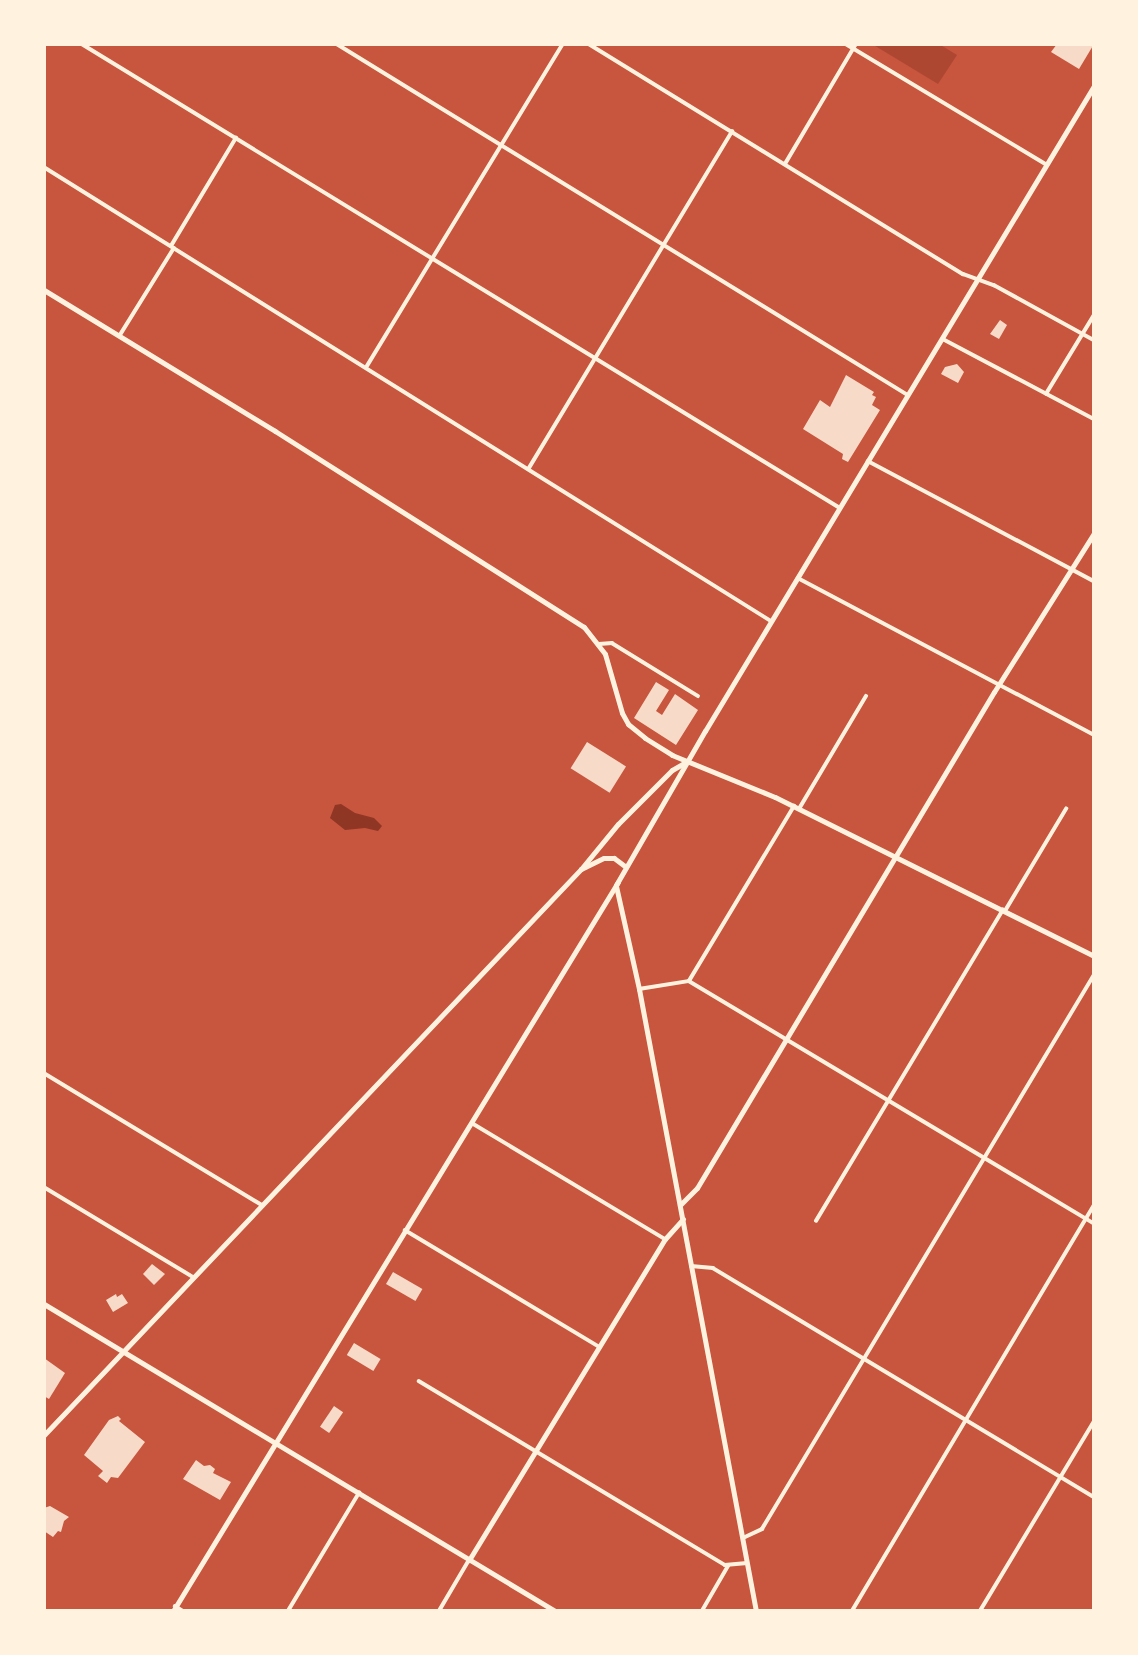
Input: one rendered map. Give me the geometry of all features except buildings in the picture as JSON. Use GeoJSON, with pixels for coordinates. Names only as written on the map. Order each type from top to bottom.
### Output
{"type":"FeatureCollection","features":[{"type":"Feature","properties":{"kind":"main road"},"geometry":{"type":"LineString","coordinates":[[174,1609],[616,885],[688,760],[1094,86]]}},
{"type":"Feature","properties":{"kind":"main road"},"geometry":{"type":"LineString","coordinates":[[44,290],[574,619],[599,643],[615,684],[618,705],[628,723],[664,751],[760,789],[1094,956]]}},
{"type":"Feature","properties":{"kind":"main road"},"geometry":{"type":"LineString","coordinates":[[680,1205],[697,1188],[999,684],[1094,533]]}},
{"type":"Feature","properties":{"kind":"main road"},"geometry":{"type":"LineString","coordinates":[[44,1435],[581,869],[618,824],[672,770],[688,760]]}},
{"type":"Feature","properties":{"kind":"main road"},"geometry":{"type":"LineString","coordinates":[[581,869],[604,858],[614,858],[627,866]]}},
{"type":"Feature","properties":{"kind":"main road"},"geometry":{"type":"LineString","coordinates":[[616,885],[639,989],[756,1611]]}},
{"type":"Feature","properties":{"kind":"main road"},"geometry":{"type":"LineString","coordinates":[[469,1560],[665,1239],[683,1219]]}},
{"type":"Feature","properties":{"kind":"main road"},"geometry":{"type":"LineString","coordinates":[[44,1304],[555,1611]]}},
{"type":"Feature","properties":{"kind":"street"},"geometry":{"type":"LineString","coordinates":[[82,44],[840,508]]}},
{"type":"Feature","properties":{"kind":"street"},"geometry":{"type":"LineString","coordinates":[[337,44],[908,395]]}},
{"type":"Feature","properties":{"kind":"street"},"geometry":{"type":"LineString","coordinates":[[367,366],[562,44]]}},
{"type":"Feature","properties":{"kind":"street"},"geometry":{"type":"LineString","coordinates":[[589,44],[963,274],[978,279],[1094,340]]}},
{"type":"Feature","properties":{"kind":"street"},"geometry":{"type":"LineString","coordinates":[[846,44],[855,46],[1048,165]]}},
{"type":"Feature","properties":{"kind":"street"},"geometry":{"type":"LineString","coordinates":[[785,164],[855,46]]}},
{"type":"Feature","properties":{"kind":"street"},"geometry":{"type":"LineString","coordinates":[[529,468],[732,132]]}},
{"type":"Feature","properties":{"kind":"street"},"geometry":{"type":"LineString","coordinates":[[120,336],[236,138]]}},
{"type":"Feature","properties":{"kind":"street"},"geometry":{"type":"LineString","coordinates":[[44,167],[367,366],[773,622]]}},
{"type":"Feature","properties":{"kind":"street"},"geometry":{"type":"LineString","coordinates":[[1046,394],[1094,315]]}},
{"type":"Feature","properties":{"kind":"street"},"geometry":{"type":"LineString","coordinates":[[943,339],[1094,419]]}},
{"type":"Feature","properties":{"kind":"street"},"geometry":{"type":"LineString","coordinates":[[869,461],[1094,581]]}},
{"type":"Feature","properties":{"kind":"street"},"geometry":{"type":"LineString","coordinates":[[799,578],[1094,735]]}},
{"type":"Feature","properties":{"kind":"street"},"geometry":{"type":"LineString","coordinates":[[599,643],[612,643],[698,696]]}},
{"type":"Feature","properties":{"kind":"street"},"geometry":{"type":"LineString","coordinates":[[689,981],[866,696]]}},
{"type":"Feature","properties":{"kind":"street"},"geometry":{"type":"LineString","coordinates":[[816,1221],[1066,809]]}},
{"type":"Feature","properties":{"kind":"street"},"geometry":{"type":"LineString","coordinates":[[743,1538],[762,1529],[1094,975]]}},
{"type":"Feature","properties":{"kind":"street"},"geometry":{"type":"LineString","coordinates":[[639,989],[689,981],[1094,1223]]}},
{"type":"Feature","properties":{"kind":"street"},"geometry":{"type":"LineString","coordinates":[[44,1073],[262,1205]]}},
{"type":"Feature","properties":{"kind":"street"},"geometry":{"type":"LineString","coordinates":[[471,1122],[665,1239]]}},
{"type":"Feature","properties":{"kind":"street"},"geometry":{"type":"LineString","coordinates":[[44,1187],[193,1277]]}},
{"type":"Feature","properties":{"kind":"street"},"geometry":{"type":"LineString","coordinates":[[852,1611],[1094,1205]]}},
{"type":"Feature","properties":{"kind":"street"},"geometry":{"type":"LineString","coordinates":[[405,1230],[599,1347]]}},
{"type":"Feature","properties":{"kind":"street"},"geometry":{"type":"LineString","coordinates":[[691,1266],[713,1268],[1094,1497]]}},
{"type":"Feature","properties":{"kind":"street"},"geometry":{"type":"LineString","coordinates":[[419,1381],[728,1566],[747,1563]]}},
{"type":"Feature","properties":{"kind":"street"},"geometry":{"type":"LineString","coordinates":[[980,1611],[1094,1420]]}},
{"type":"Feature","properties":{"kind":"street"},"geometry":{"type":"LineString","coordinates":[[288,1611],[359,1493]]}},
{"type":"Feature","properties":{"kind":"street"},"geometry":{"type":"LineString","coordinates":[[439,1611],[469,1560]]}},
{"type":"Feature","properties":{"kind":"street"},"geometry":{"type":"LineString","coordinates":[[702,1611],[728,1566]]}},
{"type":"Feature","properties":{"kind":"street"},"geometry":{"type":"LineString","coordinates":[[174,1609],[183,1611]]}},
{"type":"Feature","properties":{"kind":"shaded area"},"geometry":{"type":"Polygon","coordinates":[[[872,44],[939,44],[957,55],[938,84],[872,44]]]}},
{"type":"Feature","properties":{"kind":"shaded area"},"geometry":{"type":"Polygon","coordinates":[[[341,804],[355,813],[374,818],[382,826],[378,831],[365,828],[345,830],[330,818],[335,805],[341,804]]]}}]}
